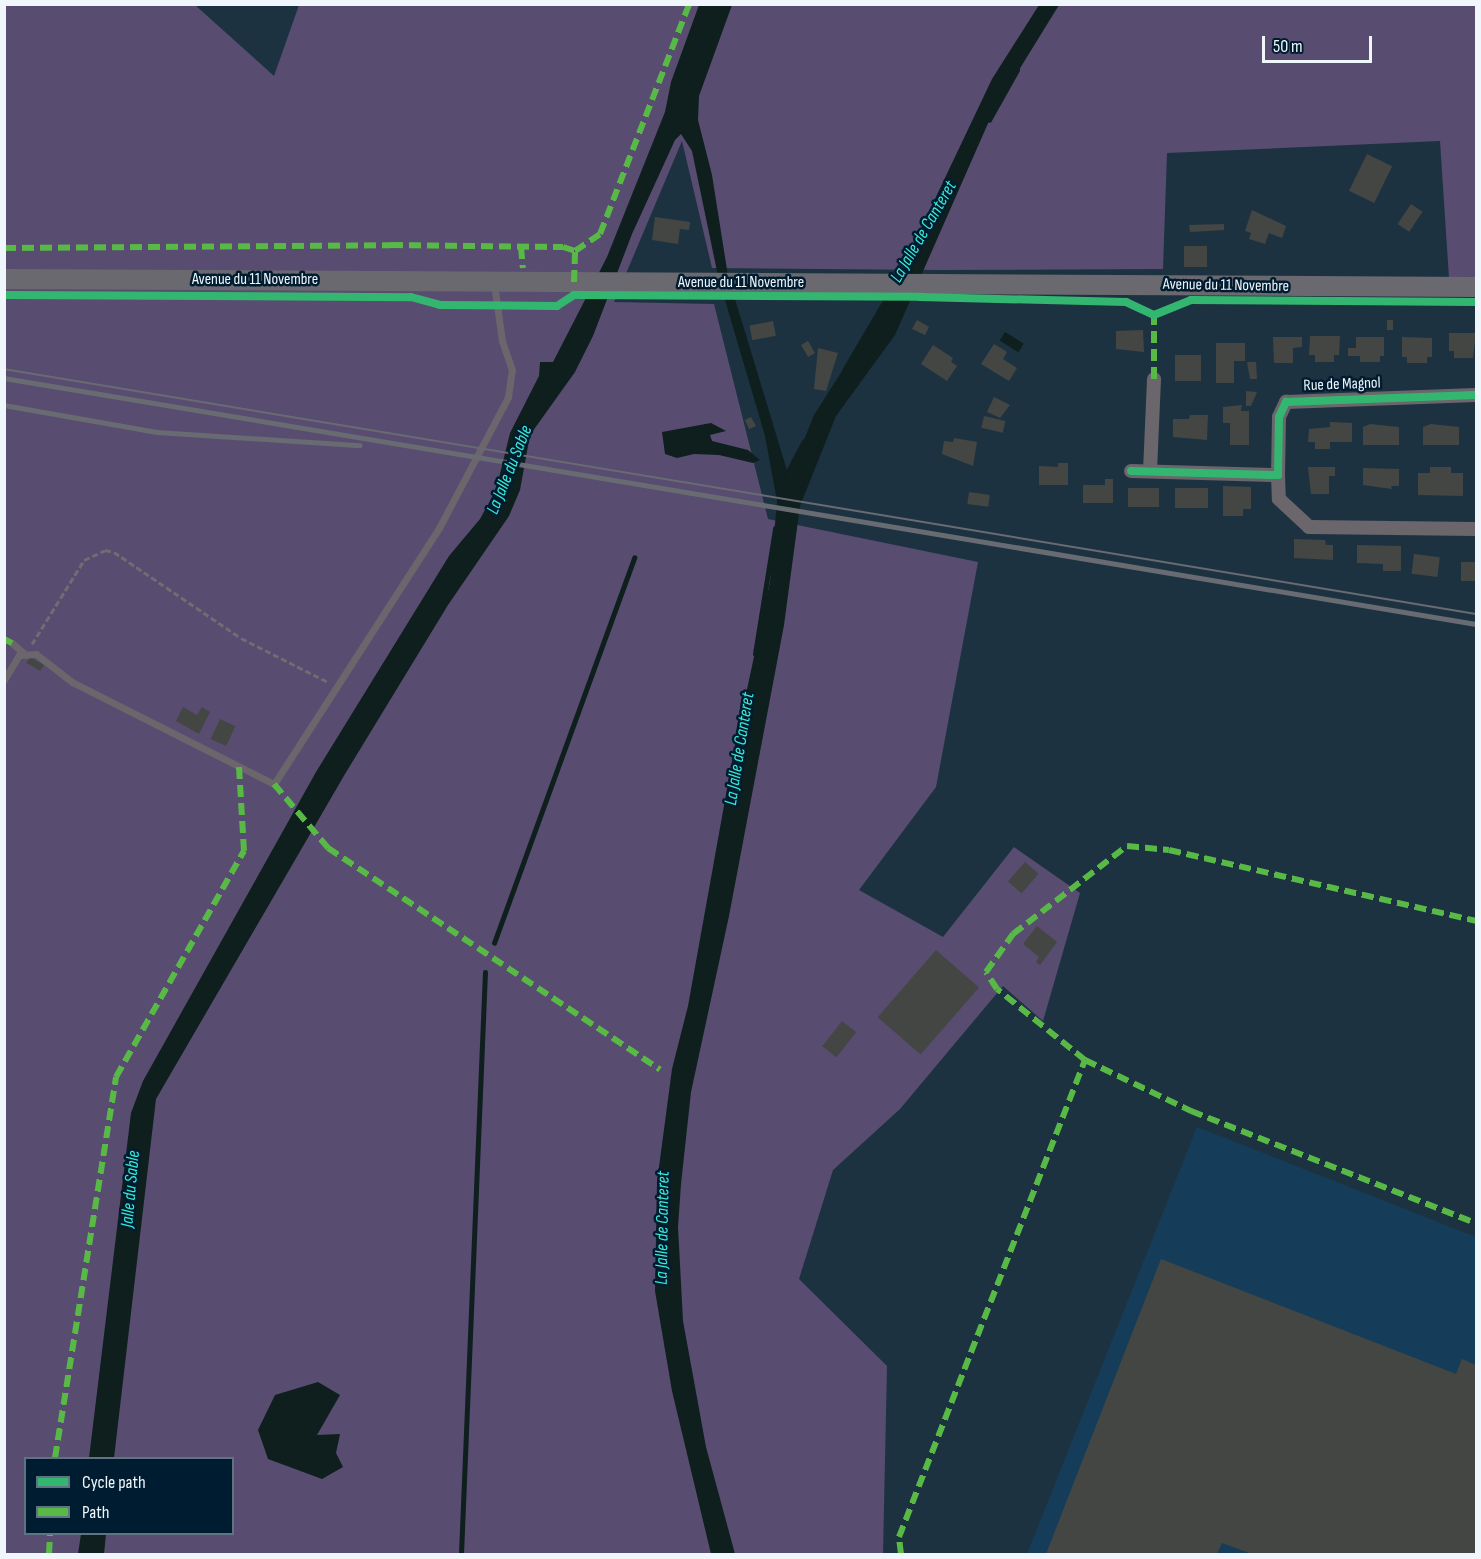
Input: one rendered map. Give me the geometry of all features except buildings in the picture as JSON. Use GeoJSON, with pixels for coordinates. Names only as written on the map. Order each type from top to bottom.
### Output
{"type":"FeatureCollection","features":[{"type":"Feature","properties":{"kind":"main road","name":"Avenue du 11 Novembre"},"geometry":{"type":"LineString","coordinates":[[4,279],[1476,287]]}},
{"type":"Feature","properties":{"kind":"street"},"geometry":{"type":"LineString","coordinates":[[1150,471],[1154,379]]}},
{"type":"Feature","properties":{"kind":"street","name":"Rue de Magnol"},"geometry":{"type":"LineString","coordinates":[[1476,395],[1286,402],[1280,417],[1278,475],[1279,499],[1309,527],[1476,529]]}},
{"type":"Feature","properties":{"kind":"street"},"geometry":{"type":"LineString","coordinates":[[1131,471],[1278,475]]}},
{"type":"Feature","properties":{"kind":"lane"},"geometry":{"type":"LineString","coordinates":[[4,680],[19,655],[36,654],[72,682],[274,784],[342,682],[445,518],[508,397],[512,370],[502,341],[500,305],[494,280]]}},
{"type":"Feature","properties":{"kind":"lane"},"geometry":{"type":"LineString","coordinates":[[12,643],[26,655]]}},
{"type":"Feature","properties":{"kind":"path"},"geometry":{"type":"LineString","coordinates":[[26,655],[84,560],[105,550],[114,552],[241,638],[313,677],[342,682]]}},
{"type":"Feature","properties":{"kind":"shaded area"},"geometry":{"type":"Polygon","coordinates":[[[5,5],[195,5],[274,76],[299,5],[1476,5],[1476,278],[1449,278],[1440,141],[1167,153],[1163,269],[938,270],[712,268],[682,141],[614,302],[714,304],[768,519],[978,562],[936,787],[859,890],[943,937],[1014,847],[1080,893],[1043,1021],[1003,986],[900,1109],[833,1170],[799,1279],[887,1366],[883,1554],[5,1554],[5,5]]]}},
{"type":"Feature","properties":{"kind":"shaded area"},"geometry":{"type":"Polygon","coordinates":[[[1197,1127],[1476,1237],[1476,1554],[1027,1554],[1197,1127]]]}},
{"type":"Feature","properties":{"kind":"water"},"geometry":{"type":"Polygon","coordinates":[[[699,5],[732,5],[699,96],[698,120],[712,175],[728,276],[789,477],[814,415],[886,302],[992,79],[1039,5],[1059,5],[993,112],[895,335],[836,416],[800,506],[784,625],[729,916],[691,1092],[678,1227],[683,1321],[706,1447],[735,1554],[711,1554],[672,1391],[655,1291],[657,1182],[672,1069],[688,1006],[734,750],[770,582],[777,501],[765,436],[718,276],[692,151],[681,134],[675,140],[632,234],[593,336],[575,372],[530,435],[520,490],[509,516],[448,605],[345,774],[156,1099],[114,1457],[89,1457],[131,1113],[143,1081],[316,772],[449,556],[480,519],[496,490],[510,433],[539,376],[540,362],[553,362],[607,257],[665,112],[671,82],[699,5]]]}},
{"type":"Feature","properties":{"kind":"water"},"geometry":{"type":"Polygon","coordinates":[[[1005,332],[1024,344],[1018,352],[1000,340],[1005,332]]]}},
{"type":"Feature","properties":{"kind":"water"},"geometry":{"type":"Polygon","coordinates":[[[711,423],[726,431],[710,435],[712,441],[748,450],[760,460],[753,463],[719,455],[694,454],[677,458],[665,454],[662,432],[711,423]]]}},
{"type":"Feature","properties":{"kind":"water"},"geometry":{"type":"Polygon","coordinates":[[[318,1382],[340,1395],[317,1435],[340,1434],[336,1453],[343,1467],[322,1479],[268,1459],[258,1430],[275,1395],[318,1382]]]}},
{"type":"Feature","properties":{"kind":"water"},"geometry":{"type":"Polygon","coordinates":[[[81,1535],[106,1535],[104,1554],[78,1554],[81,1535]]]}},
{"type":"Feature","properties":{"kind":"waterway","name":"La Jalle de Canteret"},"geometry":{"type":"LineString","coordinates":[[989,120],[1017,70]]}},
{"type":"Feature","properties":{"kind":"waterway","name":"La Jalle de Canteret"},"geometry":{"type":"LineString","coordinates":[[845,369],[892,289]]}},
{"type":"Feature","properties":{"kind":"waterway","name":"La Jalle de Canteret"},"geometry":{"type":"LineString","coordinates":[[785,477],[804,442]]}},
{"type":"Feature","properties":{"kind":"waterway","name":"La Jalle de Canteret"},"geometry":{"type":"LineString","coordinates":[[755,654],[775,529]]}},
{"type":"Feature","properties":{"kind":"waterway"},"geometry":{"type":"LineString","coordinates":[[494,943],[634,558]]}},
{"type":"Feature","properties":{"kind":"waterway"},"geometry":{"type":"LineString","coordinates":[[461,1554],[485,972]]}},
{"type":"Feature","properties":{"kind":"tram line"},"geometry":{"type":"LineString","coordinates":[[4,369],[1476,614]]}},
{"type":"Feature","properties":{"kind":"railway"},"geometry":{"type":"LineString","coordinates":[[4,378],[1476,624]]}},
{"type":"Feature","properties":{"kind":"railway"},"geometry":{"type":"LineString","coordinates":[[4,405],[157,432],[360,445]]}},
{"type":"Feature","properties":{"kind":"marked path"},"geometry":{"type":"LineString","coordinates":[[574,282],[575,251],[600,234],[689,4]]}},
{"type":"Feature","properties":{"kind":"marked path"},"geometry":{"type":"LineString","coordinates":[[4,248],[391,245],[563,247],[575,251]]}},
{"type":"Feature","properties":{"kind":"marked path"},"geometry":{"type":"LineString","coordinates":[[521,247],[523,268]]}},
{"type":"Feature","properties":{"kind":"marked path"},"geometry":{"type":"LineString","coordinates":[[1154,315],[1154,379]]}},
{"type":"Feature","properties":{"kind":"marked path"},"geometry":{"type":"LineString","coordinates":[[4,639],[12,643]]}},
{"type":"Feature","properties":{"kind":"marked path"},"geometry":{"type":"LineString","coordinates":[[55,1457],[116,1077],[244,851],[239,767]]}},
{"type":"Feature","properties":{"kind":"marked path"},"geometry":{"type":"LineString","coordinates":[[274,784],[328,848],[660,1069]]}},
{"type":"Feature","properties":{"kind":"marked path"},"geometry":{"type":"LineString","coordinates":[[901,1554],[899,1537],[1085,1060],[997,989],[986,972],[1013,934],[1127,846],[1169,850],[1476,921]]}},
{"type":"Feature","properties":{"kind":"marked path"},"geometry":{"type":"LineString","coordinates":[[1085,1060],[1191,1111],[1476,1223]]}},
{"type":"Feature","properties":{"kind":"marked path"},"geometry":{"type":"LineString","coordinates":[[49,1554],[50,1535]]}},
{"type":"Feature","properties":{"kind":"cycle path"},"geometry":{"type":"LineString","coordinates":[[4,295],[411,297],[440,305],[557,306],[574,295],[920,297],[1126,302],[1154,315],[1191,300],[1476,302]]}},
{"type":"Feature","properties":{"kind":"cycle path"},"geometry":{"type":"LineString","coordinates":[[1131,471],[1278,475],[1279,417],[1286,402],[1476,395]]}},
{"type":"Feature","properties":{"kind":"water label","name":"La Jalle du Sable"},"geometry":{"type":"Point","coordinates":[510,470]}},
{"type":"Feature","properties":{"kind":"water label","name":"Jalle du Sable"},"geometry":{"type":"Point","coordinates":[131,1189]}}]}
